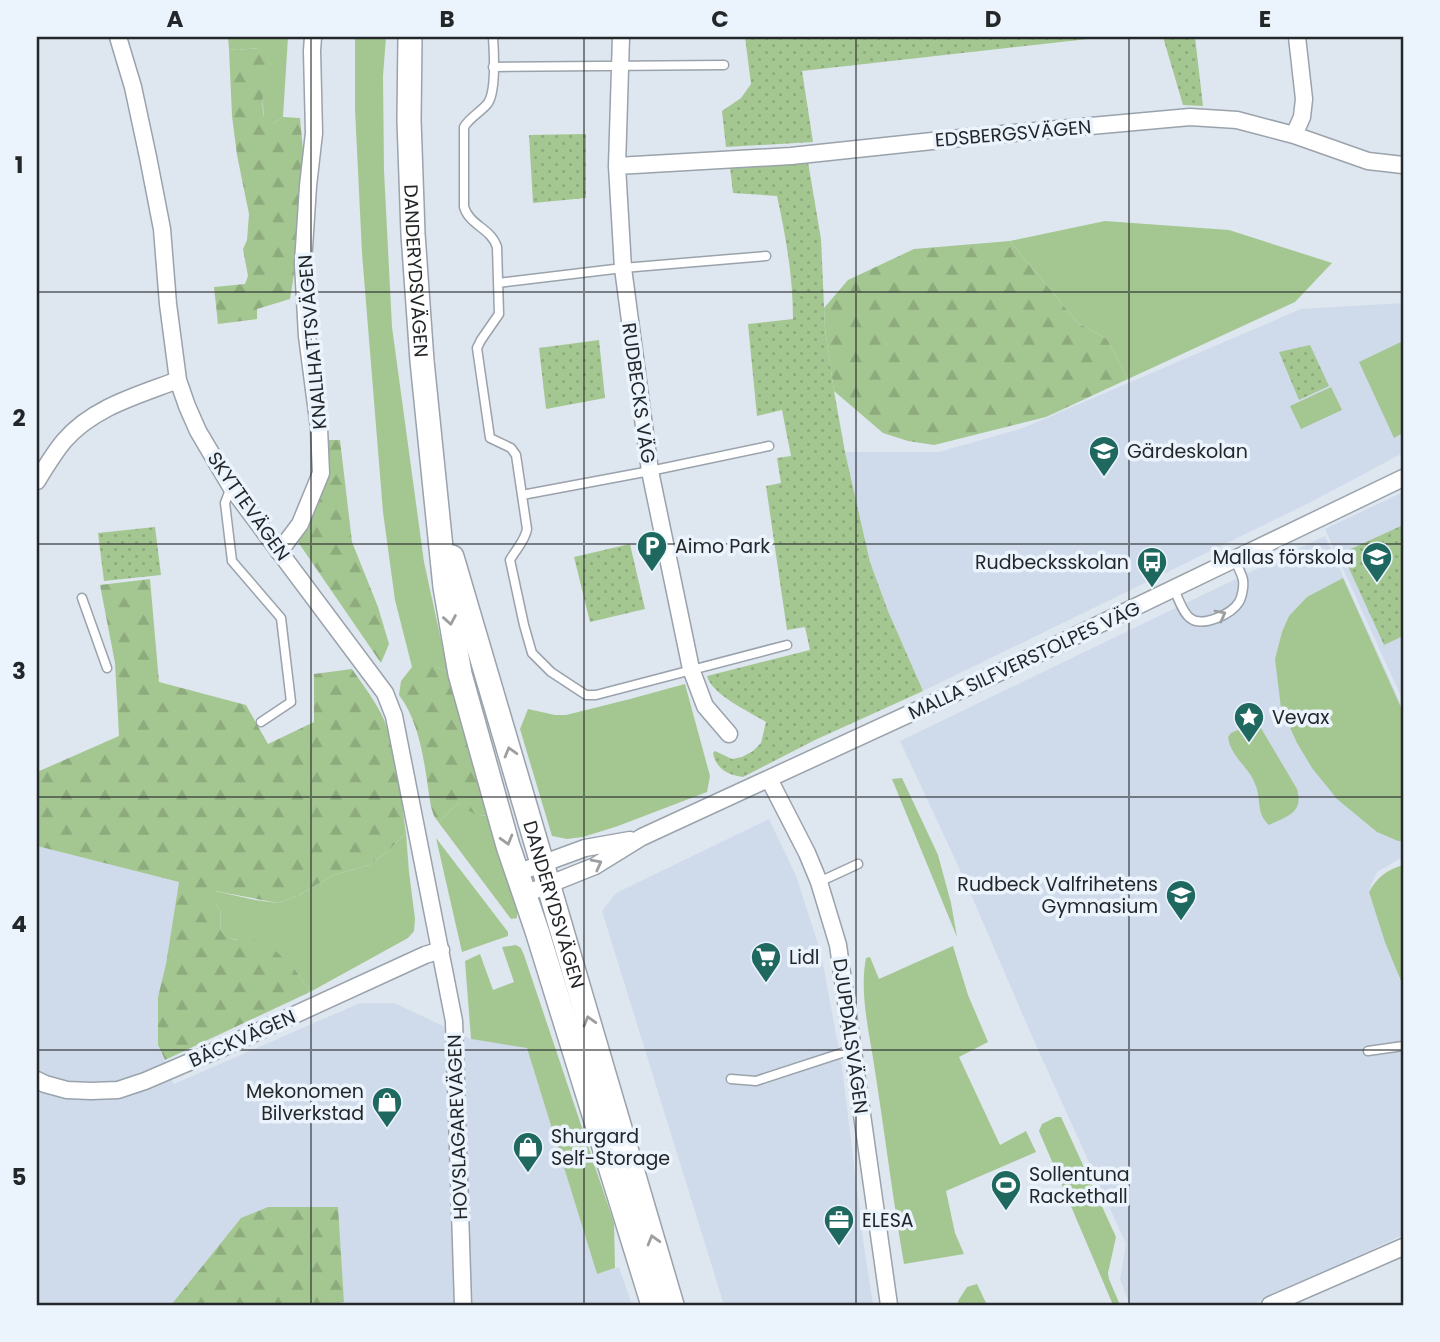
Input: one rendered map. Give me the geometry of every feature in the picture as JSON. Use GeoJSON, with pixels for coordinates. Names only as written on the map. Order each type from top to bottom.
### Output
{"type":"FeatureCollection","features":[{"type":"Feature","properties":{"kind":"main road","name":"DANDERYDSVÄGEN"},"geometry":{"type":"LineString","coordinates":[[410,37],[409,120],[413,234],[422,361],[445,587],[460,674],[508,846],[653,1305]]}},
{"type":"Feature","properties":{"kind":"main road","name":"DANDERYDSVÄGEN"},"geometry":{"type":"LineString","coordinates":[[437,503],[672,1305]]}},
{"type":"Feature","properties":{"kind":"street","name":"SKYTTEVÄGEN"},"geometry":{"type":"LineString","coordinates":[[118,37],[133,87],[162,229],[178,380],[187,406],[198,431],[232,487],[385,693],[394,716],[441,950]]}},
{"type":"Feature","properties":{"kind":"street","name":"KNALLHATTSVÄGEN"},"geometry":{"type":"LineString","coordinates":[[279,552],[300,524],[321,473],[319,428],[307,336],[303,263],[314,133],[313,37]]}},
{"type":"Feature","properties":{"kind":"street","name":"RUDBECKS VÄG"},"geometry":{"type":"LineString","coordinates":[[621,37],[617,166],[622,268],[650,471],[691,669],[705,706],[729,734]]}},
{"type":"Feature","properties":{"kind":"street"},"geometry":{"type":"LineString","coordinates":[[1294,135],[1302,117],[1304,99],[1297,37]]}},
{"type":"Feature","properties":{"kind":"street","name":"EDSBERGSVÄGEN"},"geometry":{"type":"LineString","coordinates":[[617,166],[791,156],[1190,117],[1237,120],[1294,135],[1368,161],[1403,165]]}},
{"type":"Feature","properties":{"kind":"street"},"geometry":{"type":"LineString","coordinates":[[37,481],[65,440],[86,421],[114,405],[178,380]]}},
{"type":"Feature","properties":{"kind":"street","name":"MALLA SILFVERSTOLPES VÄG"},"geometry":{"type":"LineString","coordinates":[[521,884],[546,875],[594,866],[642,837],[1174,589],[1403,478]]}},
{"type":"Feature","properties":{"kind":"street","name":"DJUPDALSVÄGEN"},"geometry":{"type":"LineString","coordinates":[[769,779],[807,853],[819,882],[838,945],[889,1305]]}},
{"type":"Feature","properties":{"kind":"street","name":"MALLA SILFVERSTOLPES VÄG"},"geometry":{"type":"LineString","coordinates":[[521,884],[546,875]]}},
{"type":"Feature","properties":{"kind":"street","name":"BÄCKVÄGEN"},"geometry":{"type":"LineString","coordinates":[[37,1080],[67,1090],[118,1090],[222,1048],[441,950]]}},
{"type":"Feature","properties":{"kind":"street","name":"HOVSLAGAREVÄGEN"},"geometry":{"type":"LineString","coordinates":[[441,950],[454,1021],[463,1305]]}},
{"type":"Feature","properties":{"kind":"street"},"geometry":{"type":"LineString","coordinates":[[1270,1305],[1403,1247]]}},
{"type":"Feature","properties":{"kind":"lane"},"geometry":{"type":"LineString","coordinates":[[493,37],[492,96],[464,127],[464,207],[467,216],[489,233],[497,247],[499,314],[477,348],[489,438],[511,448],[516,455],[527,530],[526,537],[510,560],[532,653],[551,672],[586,695],[596,695],[787,645]]}},
{"type":"Feature","properties":{"kind":"lane"},"geometry":{"type":"LineString","coordinates":[[493,67],[724,65]]}},
{"type":"Feature","properties":{"kind":"lane"},"geometry":{"type":"LineString","coordinates":[[498,283],[622,268],[766,256]]}},
{"type":"Feature","properties":{"kind":"lane"},"geometry":{"type":"LineString","coordinates":[[522,495],[769,446]]}},
{"type":"Feature","properties":{"kind":"lane"},"geometry":{"type":"LineString","coordinates":[[232,487],[225,503],[232,561],[281,618],[284,638],[291,702],[261,722]]}},
{"type":"Feature","properties":{"kind":"lane"},"geometry":{"type":"LineString","coordinates":[[1174,589],[1188,617],[1195,621],[1224,616],[1238,603],[1243,589],[1243,579],[1235,560]]}},
{"type":"Feature","properties":{"kind":"lane"},"geometry":{"type":"LineString","coordinates":[[82,597],[107,668]]}},
{"type":"Feature","properties":{"kind":"lane"},"geometry":{"type":"LineString","coordinates":[[819,882],[858,864]]}},
{"type":"Feature","properties":{"kind":"lane"},"geometry":{"type":"LineString","coordinates":[[1368,1051],[1403,1046]]}},
{"type":"Feature","properties":{"kind":"lane"},"geometry":{"type":"LineString","coordinates":[[731,1079],[756,1080],[854,1049]]}},
{"type":"Feature","properties":{"kind":"shaded area","name":"Gärdeskolan"},"geometry":{"type":"Polygon","coordinates":[[[1403,303],[1403,453],[1309,503],[923,691],[870,562],[845,452],[939,452],[1023,428],[1301,309],[1403,303]]]}},
{"type":"Feature","properties":{"kind":"shaded area","name":"Mallas förskola"},"geometry":{"type":"Polygon","coordinates":[[[1403,492],[1403,701],[1325,529],[1403,492]]]}},
{"type":"Feature","properties":{"kind":"shaded area","name":"Rudbeck Valfrihetens Gymnasium"},"geometry":{"type":"Polygon","coordinates":[[[1325,536],[1403,709],[1403,858],[1377,872],[1369,890],[1403,989],[1403,1235],[1251,1305],[1130,1305],[1120,1279],[1126,1244],[900,741],[1325,536]]]}},
{"type":"Feature","properties":{"kind":"shaded area"},"geometry":{"type":"Polygon","coordinates":[[[769,819],[796,876],[821,953],[842,1067],[873,1305],[724,1305],[602,911],[616,893],[769,819]]]}},
{"type":"Feature","properties":{"kind":"shaded area"},"geometry":{"type":"Polygon","coordinates":[[[37,846],[179,882],[158,997],[158,1045],[174,1084],[360,1003],[394,1003],[471,1039],[527,1047],[597,1274],[619,1267],[632,1305],[330,1305],[344,1301],[337,1207],[241,1218],[171,1305],[37,1305],[37,846]]]}},
{"type":"Feature","properties":{"kind":"green space"},"geometry":{"type":"Polygon","coordinates":[[[228,37],[288,37],[283,117],[273,124],[266,124],[264,120],[259,48],[229,49],[228,37]]]}},
{"type":"Feature","properties":{"kind":"green space"},"geometry":{"type":"Polygon","coordinates":[[[355,37],[386,37],[383,76],[384,171],[392,327],[424,562],[448,672],[436,667],[412,667],[395,600],[383,512],[362,253],[355,109],[355,37]]]}},
{"type":"Feature","properties":{"kind":"green space"},"geometry":{"type":"Polygon","coordinates":[[[745,37],[1106,37],[802,71],[813,142],[726,147],[722,111],[741,98],[751,84],[745,37]]]}},
{"type":"Feature","properties":{"kind":"green space"},"geometry":{"type":"Polygon","coordinates":[[[1163,37],[1195,37],[1203,106],[1183,105],[1163,37]]]}},
{"type":"Feature","properties":{"kind":"green space"},"geometry":{"type":"Polygon","coordinates":[[[259,48],[264,51],[265,60],[263,106],[266,124],[273,124],[283,117],[300,118],[304,161],[299,244],[290,299],[257,309],[257,319],[218,324],[214,287],[245,284],[248,276],[243,249],[247,240],[249,214],[232,116],[229,49],[259,48]]]}},
{"type":"Feature","properties":{"kind":"green space"},"geometry":{"type":"Polygon","coordinates":[[[586,134],[586,198],[533,203],[529,135],[586,134]]]}},
{"type":"Feature","properties":{"kind":"green space"},"geometry":{"type":"Polygon","coordinates":[[[808,162],[821,239],[825,329],[845,452],[870,562],[923,691],[815,740],[743,777],[724,770],[713,753],[715,751],[732,759],[753,751],[761,743],[766,722],[716,690],[707,676],[810,650],[805,627],[787,630],[766,486],[781,483],[777,458],[791,456],[782,410],[757,416],[748,324],[793,319],[786,242],[777,196],[733,193],[730,167],[808,162]]]}},
{"type":"Feature","properties":{"kind":"green space"},"geometry":{"type":"Polygon","coordinates":[[[1105,221],[1229,230],[1332,263],[1295,302],[1128,379],[1107,339],[1078,323],[1010,241],[1105,221]]]}},
{"type":"Feature","properties":{"kind":"green space"},"geometry":{"type":"Polygon","coordinates":[[[1010,241],[1078,323],[1107,339],[1128,379],[1046,417],[934,445],[883,433],[834,391],[824,308],[848,280],[914,249],[1010,241]]]}},
{"type":"Feature","properties":{"kind":"green space"},"geometry":{"type":"Polygon","coordinates":[[[599,340],[605,398],[546,409],[539,348],[599,340]]]}},
{"type":"Feature","properties":{"kind":"green space"},"geometry":{"type":"Polygon","coordinates":[[[1403,341],[1403,433],[1394,438],[1359,362],[1403,341]]]}},
{"type":"Feature","properties":{"kind":"green space"},"geometry":{"type":"Polygon","coordinates":[[[1310,345],[1329,386],[1299,400],[1279,352],[1310,345]]]}},
{"type":"Feature","properties":{"kind":"green space"},"geometry":{"type":"Polygon","coordinates":[[[1331,387],[1342,410],[1301,429],[1290,406],[1331,387]]]}},
{"type":"Feature","properties":{"kind":"green space"},"geometry":{"type":"Polygon","coordinates":[[[329,440],[340,440],[352,542],[378,607],[389,644],[381,663],[298,542],[324,480],[329,440]]]}},
{"type":"Feature","properties":{"kind":"green space"},"geometry":{"type":"Polygon","coordinates":[[[1403,525],[1403,636],[1384,645],[1342,553],[1403,525]]]}},
{"type":"Feature","properties":{"kind":"green space"},"geometry":{"type":"Polygon","coordinates":[[[155,527],[161,575],[104,581],[98,533],[155,527]]]}},
{"type":"Feature","properties":{"kind":"green space"},"geometry":{"type":"Polygon","coordinates":[[[630,544],[645,609],[590,622],[574,557],[630,544]]]}},
{"type":"Feature","properties":{"kind":"green space"},"geometry":{"type":"Polygon","coordinates":[[[1343,578],[1403,712],[1403,841],[1377,832],[1337,799],[1312,768],[1281,708],[1275,659],[1289,616],[1307,597],[1343,578]]]}},
{"type":"Feature","properties":{"kind":"green space"},"geometry":{"type":"Polygon","coordinates":[[[150,579],[159,682],[246,705],[268,744],[314,722],[314,674],[352,669],[377,706],[392,742],[406,833],[369,865],[334,875],[299,895],[278,903],[215,891],[215,904],[220,909],[221,931],[233,939],[247,937],[268,944],[294,968],[310,992],[165,1060],[158,1045],[158,997],[179,882],[37,846],[37,772],[119,736],[115,663],[100,585],[150,579]]]}},
{"type":"Feature","properties":{"kind":"green space"},"geometry":{"type":"Polygon","coordinates":[[[412,667],[436,667],[448,672],[460,707],[487,815],[469,811],[460,803],[439,823],[434,816],[418,734],[399,695],[401,681],[412,667]]]}},
{"type":"Feature","properties":{"kind":"green space"},"geometry":{"type":"Polygon","coordinates":[[[685,684],[710,776],[707,792],[583,837],[567,839],[552,836],[520,729],[528,709],[566,715],[685,684]]]}},
{"type":"Feature","properties":{"kind":"green space"},"geometry":{"type":"Polygon","coordinates":[[[1253,723],[1261,728],[1297,789],[1299,797],[1292,813],[1269,825],[1260,810],[1252,777],[1232,751],[1228,737],[1253,723]]]}},
{"type":"Feature","properties":{"kind":"green space"},"geometry":{"type":"Polygon","coordinates":[[[902,778],[938,855],[957,937],[892,779],[902,778]]]}},
{"type":"Feature","properties":{"kind":"green space"},"geometry":{"type":"Polygon","coordinates":[[[460,803],[482,816],[487,815],[517,903],[517,918],[511,919],[439,823],[460,803]]]}},
{"type":"Feature","properties":{"kind":"green space"},"geometry":{"type":"Polygon","coordinates":[[[406,833],[414,931],[408,938],[310,992],[294,968],[239,940],[228,938],[221,931],[220,909],[215,904],[215,891],[278,903],[299,895],[334,875],[369,865],[406,833]]]}},
{"type":"Feature","properties":{"kind":"green space"},"geometry":{"type":"Polygon","coordinates":[[[436,838],[508,932],[508,936],[462,952],[436,838]]]}},
{"type":"Feature","properties":{"kind":"green space"},"geometry":{"type":"Polygon","coordinates":[[[1403,865],[1403,986],[1369,892],[1383,875],[1403,865]]]}},
{"type":"Feature","properties":{"kind":"green space"},"geometry":{"type":"Polygon","coordinates":[[[516,945],[524,955],[614,1223],[615,1268],[597,1274],[527,1048],[471,1039],[465,961],[480,954],[493,990],[514,982],[502,947],[516,945]]]}},
{"type":"Feature","properties":{"kind":"green space"},"geometry":{"type":"Polygon","coordinates":[[[953,946],[968,995],[988,1042],[959,1057],[1000,1145],[1026,1131],[1036,1152],[946,1191],[955,1233],[964,1254],[904,1264],[866,1015],[866,958],[870,957],[879,979],[953,946]]]}},
{"type":"Feature","properties":{"kind":"green space"},"geometry":{"type":"Polygon","coordinates":[[[1061,1117],[1116,1237],[1108,1273],[1120,1305],[1113,1305],[1039,1131],[1042,1124],[1061,1117]]]}},
{"type":"Feature","properties":{"kind":"green space"},"geometry":{"type":"Polygon","coordinates":[[[268,1207],[338,1207],[344,1302],[330,1305],[171,1305],[241,1218],[268,1207]]]}},
{"type":"Feature","properties":{"kind":"green space"},"geometry":{"type":"Polygon","coordinates":[[[977,1284],[987,1305],[958,1305],[967,1287],[977,1284]]]}},
{"type":"Feature","properties":{"kind":"place","name":"Gärdeskolan"},"geometry":{"type":"Point","coordinates":[1104,478]}},
{"type":"Feature","properties":{"kind":"place","name":"Aimo Park"},"geometry":{"type":"Point","coordinates":[652,573]}},
{"type":"Feature","properties":{"kind":"place","name":"Mallas förskola"},"geometry":{"type":"Point","coordinates":[1377,584]}},
{"type":"Feature","properties":{"kind":"place","name":"Rudbecksskolan"},"geometry":{"type":"Point","coordinates":[1152,589]}},
{"type":"Feature","properties":{"kind":"place","name":"Vevax"},"geometry":{"type":"Point","coordinates":[1249,744]}},
{"type":"Feature","properties":{"kind":"place","name":"Rudbeck Valfrihetens Gymnasium"},"geometry":{"type":"Point","coordinates":[1181,922]}},
{"type":"Feature","properties":{"kind":"place","name":"Lidl"},"geometry":{"type":"Point","coordinates":[766,984]}},
{"type":"Feature","properties":{"kind":"place","name":"Mekonomen Bilverkstad"},"geometry":{"type":"Point","coordinates":[387,1129]}},
{"type":"Feature","properties":{"kind":"place","name":"Shurgard Self-Storage"},"geometry":{"type":"Point","coordinates":[528,1174]}},
{"type":"Feature","properties":{"kind":"place","name":"Sollentuna Rackethall"},"geometry":{"type":"Point","coordinates":[1006,1212]}},
{"type":"Feature","properties":{"kind":"place","name":"ELESA"},"geometry":{"type":"Point","coordinates":[839,1247]}}]}
